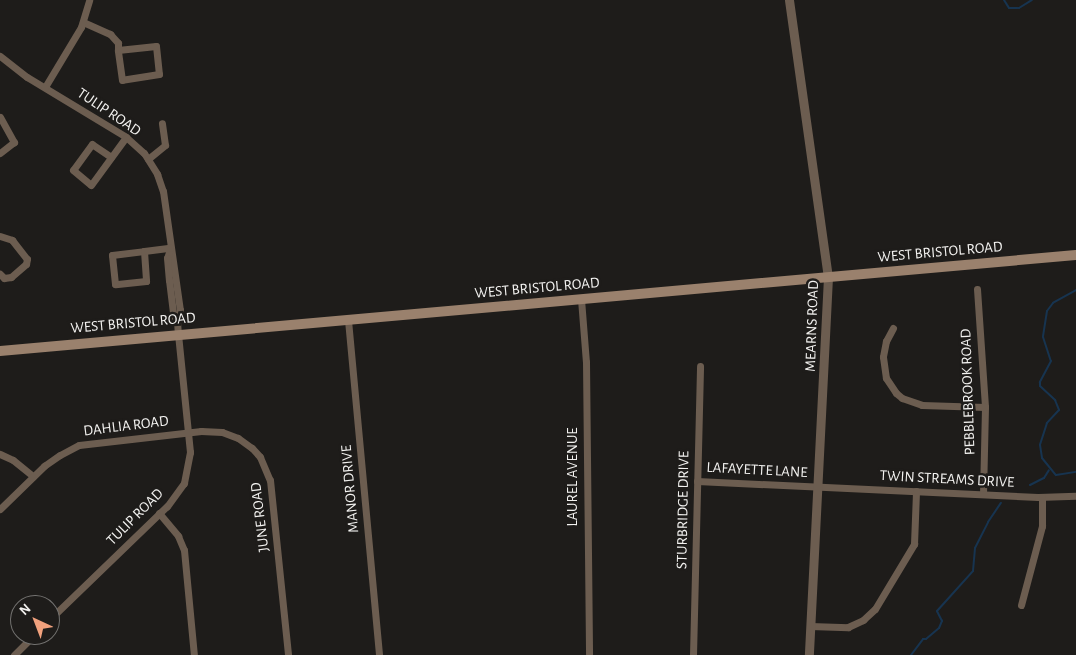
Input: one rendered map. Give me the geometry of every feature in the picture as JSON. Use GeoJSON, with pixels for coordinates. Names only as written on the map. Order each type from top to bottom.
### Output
{"type":"FeatureCollection","features":[{"type":"Feature","properties":{"kind":"main road","name":"WEST BRISTOL ROAD"},"geometry":{"type":"LineString","coordinates":[[0,351],[1076,255]]}},
{"type":"Feature","properties":{"kind":"street"},"geometry":{"type":"LineString","coordinates":[[46,87],[83,22],[89,0]]}},
{"type":"Feature","properties":{"kind":"street","name":"MEARNS ROAD"},"geometry":{"type":"LineString","coordinates":[[788,0],[828,277],[809,655]]}},
{"type":"Feature","properties":{"kind":"street"},"geometry":{"type":"LineString","coordinates":[[83,22],[110,34],[118,43],[118,50],[122,80],[159,74],[156,46],[118,50]]}},
{"type":"Feature","properties":{"kind":"street","name":"TULIP ROAD"},"geometry":{"type":"LineString","coordinates":[[0,56],[17,70],[126,136],[148,159],[163,192],[170,248],[167,258],[169,280],[173,314],[177,321],[190,461],[184,483],[174,498],[60,609]]}},
{"type":"Feature","properties":{"kind":"street"},"geometry":{"type":"LineString","coordinates":[[0,117],[14,142],[0,153]]}},
{"type":"Feature","properties":{"kind":"street"},"geometry":{"type":"LineString","coordinates":[[148,159],[165,145],[162,123]]}},
{"type":"Feature","properties":{"kind":"street"},"geometry":{"type":"LineString","coordinates":[[110,157],[92,144],[73,170],[91,185],[126,136]]}},
{"type":"Feature","properties":{"kind":"street"},"geometry":{"type":"LineString","coordinates":[[0,236],[12,240],[27,260],[26,264],[11,277],[4,278],[0,274]]}},
{"type":"Feature","properties":{"kind":"street"},"geometry":{"type":"LineString","coordinates":[[144,251],[146,281],[115,284],[112,255],[144,251],[170,248]]}},
{"type":"Feature","properties":{"kind":"street","name":"PEBBLEBROOK ROAD"},"geometry":{"type":"LineString","coordinates":[[977,289],[985,407],[983,494]]}},
{"type":"Feature","properties":{"kind":"street","name":"LAUREL AVENUE"},"geometry":{"type":"LineString","coordinates":[[581,299],[586,362],[589,655]]}},
{"type":"Feature","properties":{"kind":"street","name":"MANOR DRIVE"},"geometry":{"type":"LineString","coordinates":[[348,320],[379,655]]}},
{"type":"Feature","properties":{"kind":"street"},"geometry":{"type":"LineString","coordinates":[[892,328],[882,357],[886,378],[896,393],[902,398],[922,405],[985,407]]}},
{"type":"Feature","properties":{"kind":"street","name":"STURBRIDGE DRIVE"},"geometry":{"type":"LineString","coordinates":[[693,655],[700,366]]}},
{"type":"Feature","properties":{"kind":"street","name":"JUNE ROAD"},"geometry":{"type":"LineString","coordinates":[[188,432],[214,431],[238,438],[252,448],[268,472],[272,487],[288,655]]}},
{"type":"Feature","properties":{"kind":"street","name":"DAHLIA ROAD"},"geometry":{"type":"LineString","coordinates":[[0,510],[33,476],[60,455],[79,445],[188,432]]}},
{"type":"Feature","properties":{"kind":"street"},"geometry":{"type":"LineString","coordinates":[[0,454],[13,460],[33,476]]}},
{"type":"Feature","properties":{"kind":"street","name":"LAFAYETTE LANE"},"geometry":{"type":"LineString","coordinates":[[697,482],[816,487]]}},
{"type":"Feature","properties":{"kind":"street","name":"TWIN STREAMS DRIVE"},"geometry":{"type":"LineString","coordinates":[[816,487],[1042,497],[1076,496]]}},
{"type":"Feature","properties":{"kind":"street"},"geometry":{"type":"LineString","coordinates":[[810,626],[848,627],[863,620],[875,609],[914,544],[916,491]]}},
{"type":"Feature","properties":{"kind":"street"},"geometry":{"type":"LineString","coordinates":[[1021,605],[1042,526],[1042,497]]}},
{"type":"Feature","properties":{"kind":"street"},"geometry":{"type":"LineString","coordinates":[[159,513],[178,536],[184,550],[194,655]]}},
{"type":"Feature","properties":{"kind":"street"},"geometry":{"type":"LineString","coordinates":[[14,655],[24,645]]}},
{"type":"Feature","properties":{"kind":"waterway"},"geometry":{"type":"LineString","coordinates":[[1004,0],[1009,8],[1019,8],[1032,0]]}},
{"type":"Feature","properties":{"kind":"waterway"},"geometry":{"type":"LineString","coordinates":[[1076,290],[1053,303],[1047,311],[1043,337],[1051,361],[1040,382],[1040,386],[1055,400],[1059,410],[1047,423],[1040,445],[1042,458],[1056,475],[1076,472]]}},
{"type":"Feature","properties":{"kind":"waterway"},"geometry":{"type":"LineString","coordinates":[[1030,485],[1044,478],[1049,470]]}},
{"type":"Feature","properties":{"kind":"waterway"},"geometry":{"type":"LineString","coordinates":[[911,655],[923,639],[926,639],[939,628],[942,621],[937,611],[973,571],[975,548],[988,522],[1001,503]]}}]}
